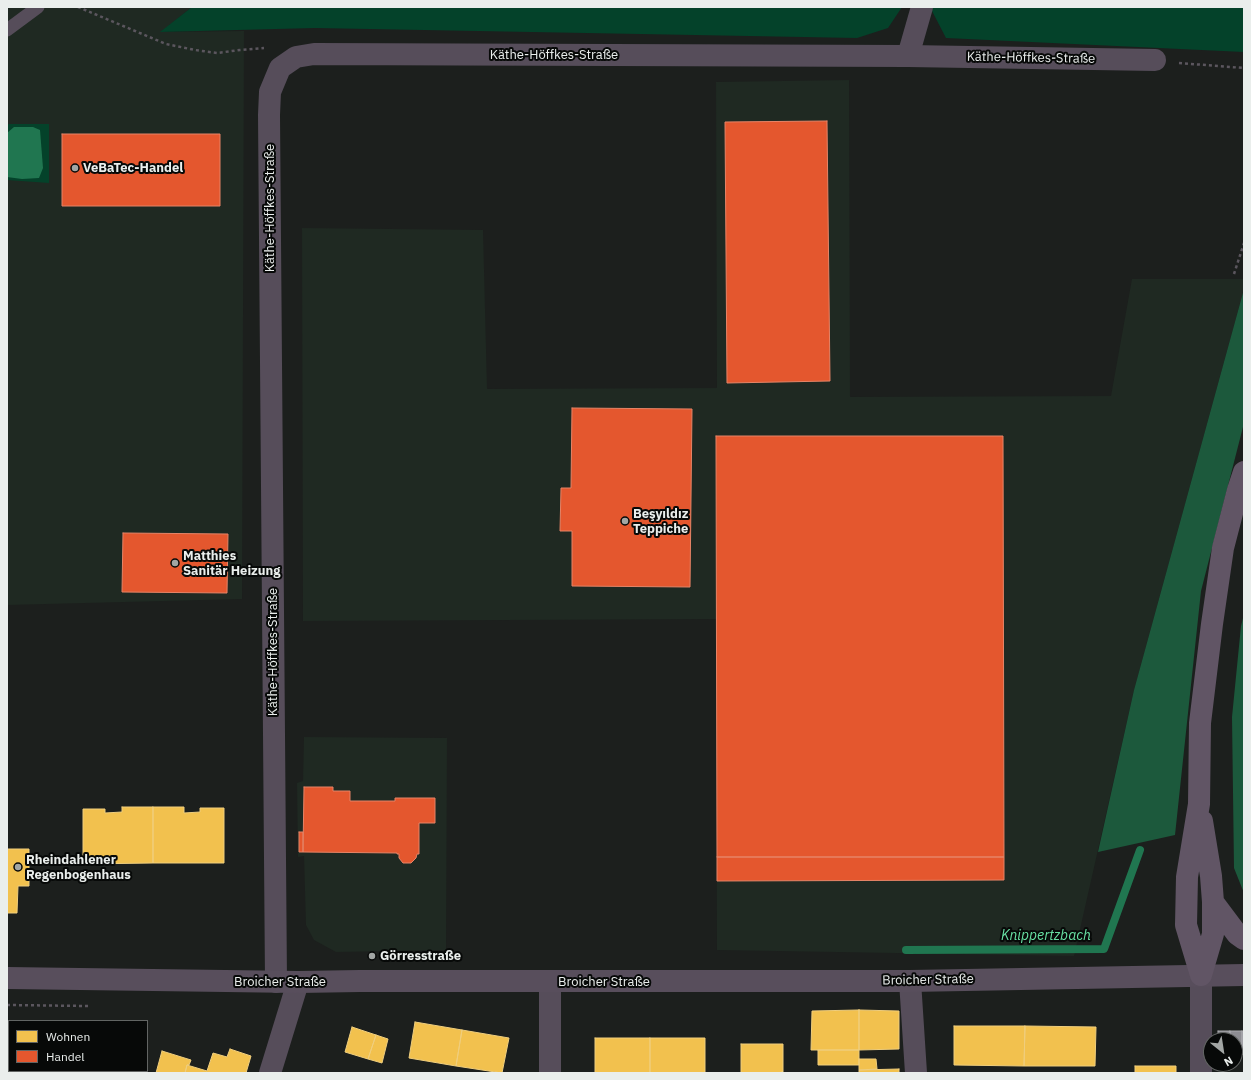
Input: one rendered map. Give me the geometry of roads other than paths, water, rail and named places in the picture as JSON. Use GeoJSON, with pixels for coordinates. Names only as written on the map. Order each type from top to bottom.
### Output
{"type":"FeatureCollection","features":[{"type":"Feature","properties":{"kind":"main road"},"geometry":{"type":"LineString","coordinates":[[1201,975],[1186,925],[1187,877],[1199,804],[1200,723],[1223,548],[1244,472]]}},
{"type":"Feature","properties":{"kind":"main road"},"geometry":{"type":"LineString","coordinates":[[1199,804],[1211,876],[1213,902],[1213,934],[1201,975]]}},
{"type":"Feature","properties":{"kind":"main road"},"geometry":{"type":"LineString","coordinates":[[1213,902],[1237,934],[1244,939]]}},
{"type":"Feature","properties":{"kind":"street"},"geometry":{"type":"LineString","coordinates":[[908,56],[922,7]]}},
{"type":"Feature","properties":{"kind":"street","name":"Käthe-Höffkes-Straße"},"geometry":{"type":"LineString","coordinates":[[276,982],[269,115],[270,92],[280,68],[296,57],[314,54],[908,56],[1155,60]]}},
{"type":"Feature","properties":{"kind":"street"},"geometry":{"type":"LineString","coordinates":[[1201,975],[1201,1073]]}},
{"type":"Feature","properties":{"kind":"street","name":"Broicher Straße"},"geometry":{"type":"LineString","coordinates":[[7,978],[276,982],[550,982],[910,981],[1244,975]]}},
{"type":"Feature","properties":{"kind":"street"},"geometry":{"type":"LineString","coordinates":[[910,981],[916,1073]]}},
{"type":"Feature","properties":{"kind":"street"},"geometry":{"type":"LineString","coordinates":[[270,1073],[298,982]]}},
{"type":"Feature","properties":{"kind":"street"},"geometry":{"type":"LineString","coordinates":[[550,982],[550,1073]]}},
{"type":"Feature","properties":{"kind":"lane"},"geometry":{"type":"LineString","coordinates":[[7,30],[38,7]]}},
{"type":"Feature","properties":{"kind":"waterway","name":"Knippertzbach"},"geometry":{"type":"LineString","coordinates":[[906,950],[1104,949],[1140,850]]}},
{"type":"Feature","properties":{"kind":"place","name":"VeBaTec-Handel"},"geometry":{"type":"Point","coordinates":[75,168]}},
{"type":"Feature","properties":{"kind":"place","name":"Beşyıldız Teppiche"},"geometry":{"type":"Point","coordinates":[625,521]}},
{"type":"Feature","properties":{"kind":"place","name":"Matthies Sanitär Heizung"},"geometry":{"type":"Point","coordinates":[175,563]}},
{"type":"Feature","properties":{"kind":"place","name":"Rheindahlener Regenbogenhaus"},"geometry":{"type":"Point","coordinates":[18,867]}},
{"type":"Feature","properties":{"kind":"place","name":"Görresstraße"},"geometry":{"type":"Point","coordinates":[372,956]}}]}
